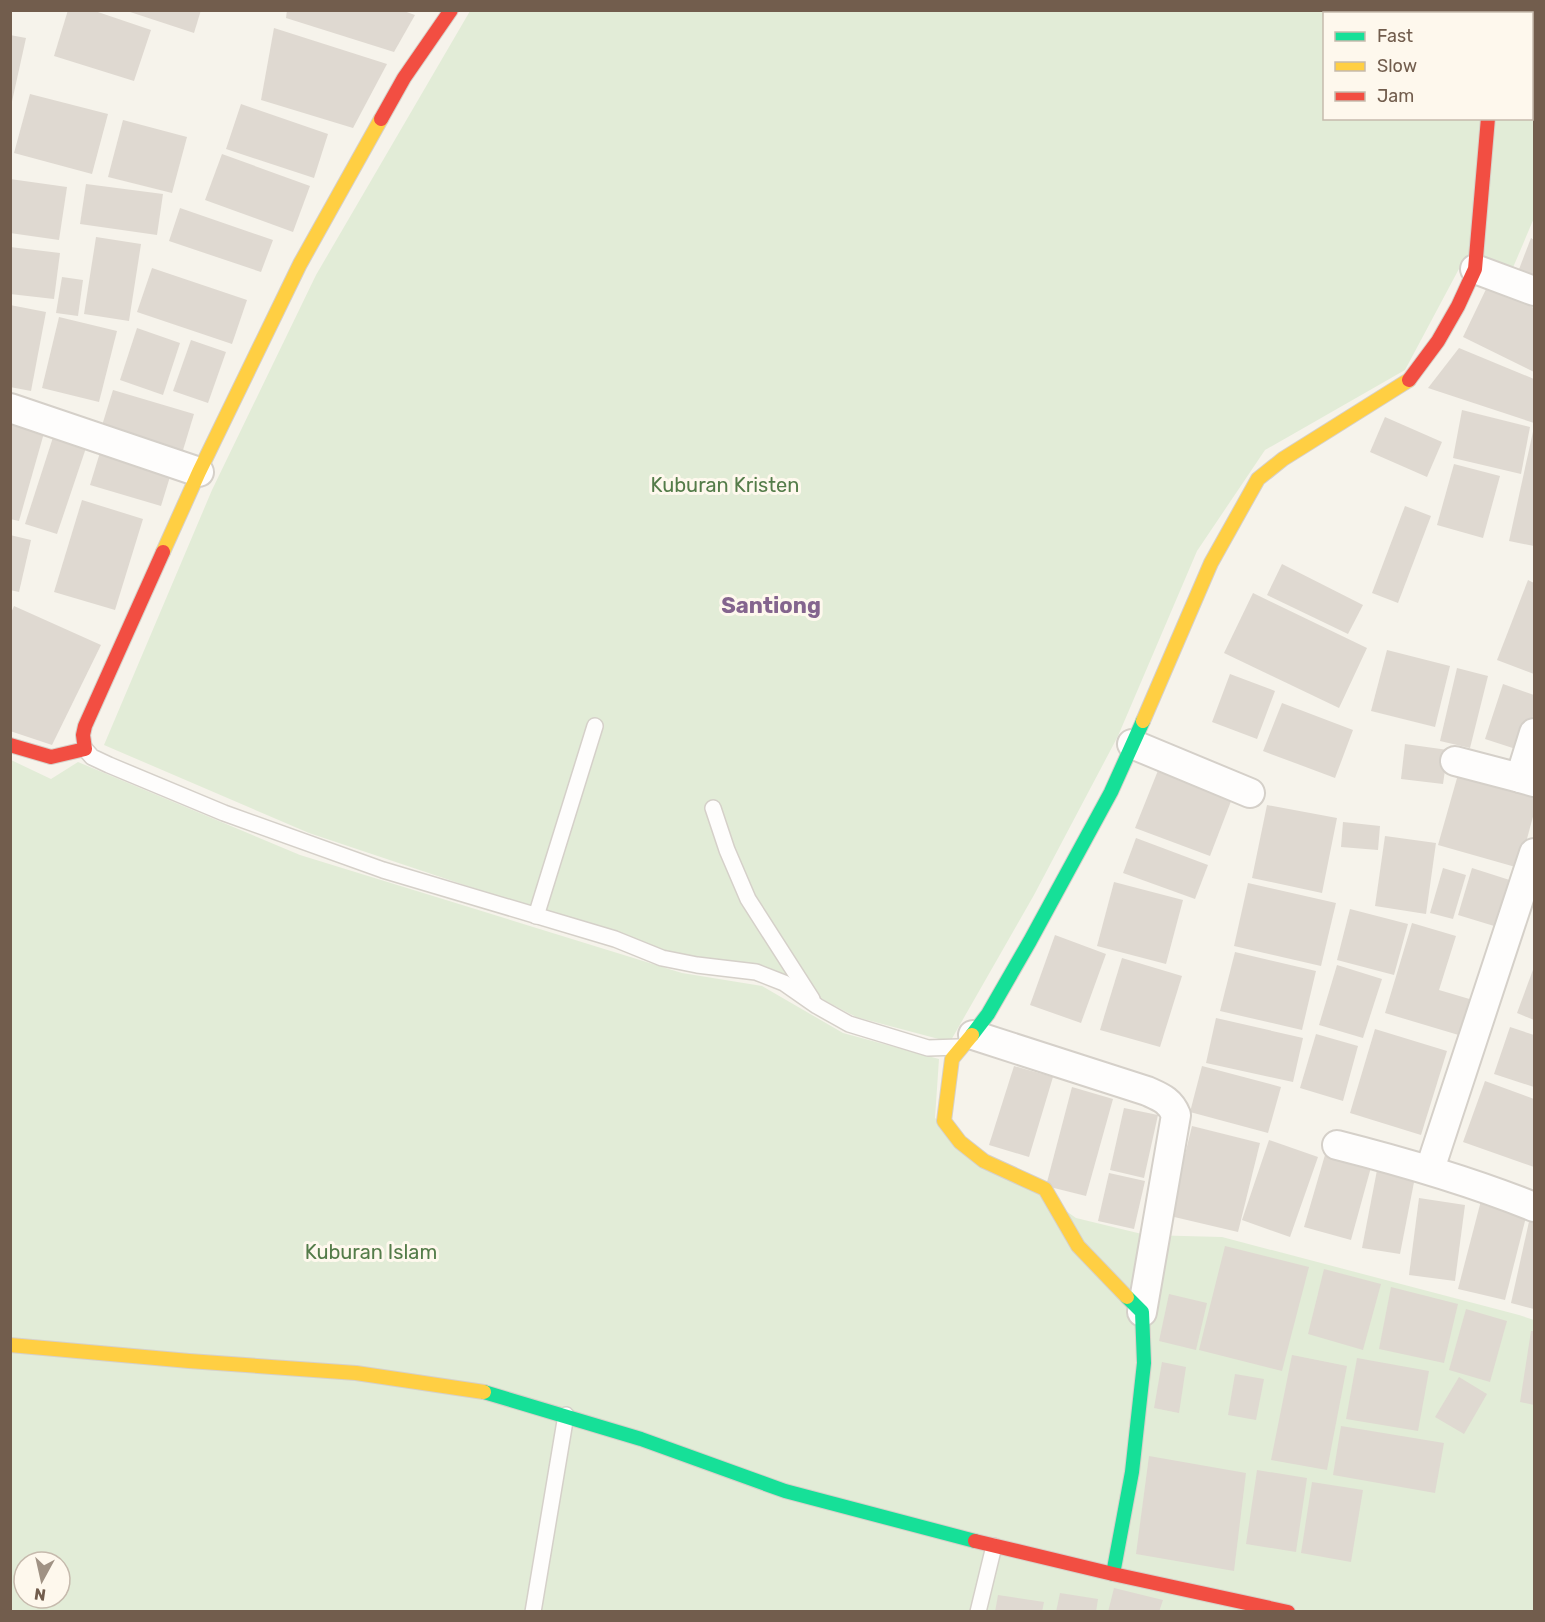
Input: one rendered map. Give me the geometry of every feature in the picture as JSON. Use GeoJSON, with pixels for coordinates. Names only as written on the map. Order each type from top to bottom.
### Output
{"type":"FeatureCollection","features":[{"type":"Feature","properties":{"kind":"street"},"geometry":{"type":"LineString","coordinates":[[10,745],[51,757],[85,749],[83,735],[85,726],[199,472],[300,264],[404,78],[451,10]]}},
{"type":"Feature","properties":{"kind":"street"},"geometry":{"type":"LineString","coordinates":[[1142,1312],[1077,1246],[1045,1189],[984,1161],[960,1142],[944,1121],[952,1059],[987,1014],[1036,932],[1111,792],[1211,563],[1258,479],[1282,459],[1407,383],[1438,341],[1458,306],[1475,269],[1488,120]]}},
{"type":"Feature","properties":{"kind":"street"},"geometry":{"type":"LineString","coordinates":[[1475,269],[1534,291]]}},
{"type":"Feature","properties":{"kind":"street"},"geometry":{"type":"LineString","coordinates":[[10,408],[199,472]]}},
{"type":"Feature","properties":{"kind":"street"},"geometry":{"type":"LineString","coordinates":[[1455,761],[1527,780],[1534,733]]}},
{"type":"Feature","properties":{"kind":"street"},"geometry":{"type":"LineString","coordinates":[[1132,744],[1250,793]]}},
{"type":"Feature","properties":{"kind":"street"},"geometry":{"type":"LineString","coordinates":[[1430,1169],[1534,853]]}},
{"type":"Feature","properties":{"kind":"street"},"geometry":{"type":"LineString","coordinates":[[967,1040],[1146,1091],[1165,1099],[1172,1105],[1176,1115],[1142,1312],[1143,1363],[1132,1472],[1113,1574]]}},
{"type":"Feature","properties":{"kind":"street"},"geometry":{"type":"LineString","coordinates":[[1337,1145],[1430,1169],[1534,1206]]}},
{"type":"Feature","properties":{"kind":"street"},"geometry":{"type":"LineString","coordinates":[[10,1345],[189,1361],[356,1372],[485,1392],[641,1439],[784,1491],[994,1546],[1288,1611]]}},
{"type":"Feature","properties":{"kind":"lane"},"geometry":{"type":"LineString","coordinates":[[536,916],[595,726]]}},
{"type":"Feature","properties":{"kind":"lane"},"geometry":{"type":"LineString","coordinates":[[85,749],[92,757],[109,765],[224,813],[383,870],[615,939],[662,958],[756,972],[784,983],[849,1024],[928,1048],[951,1049],[967,1040]]}},
{"type":"Feature","properties":{"kind":"lane"},"geometry":{"type":"LineString","coordinates":[[713,808],[727,850],[748,899],[818,1006]]}},
{"type":"Feature","properties":{"kind":"lane"},"geometry":{"type":"LineString","coordinates":[[533,1611],[566,1415]]}},
{"type":"Feature","properties":{"kind":"lane"},"geometry":{"type":"LineString","coordinates":[[978,1611],[994,1546]]}},
{"type":"Feature","properties":{"kind":"green space","name":"Kuburan Kristen"},"geometry":{"type":"Polygon","coordinates":[[[470,11],[1534,11],[1534,218],[1509,277],[1461,265],[1405,370],[1265,450],[1197,551],[1118,736],[1034,895],[950,1042],[856,1017],[767,970],[685,959],[309,833],[104,745],[212,490],[316,275],[470,11]]]}},
{"type":"Feature","properties":{"kind":"green space","name":"Kuburan Islam"},"geometry":{"type":"Polygon","coordinates":[[[11,760],[51,779],[78,762],[300,855],[682,973],[762,986],[843,1033],[939,1059],[935,1118],[1076,1218],[1146,1235],[1222,1237],[1534,1320],[1534,1611],[11,1612],[11,760]]]}},
{"type":"Feature","properties":{"kind":"building"},"geometry":{"type":"Polygon","coordinates":[[[68,10],[92,10],[151,30],[134,81],[54,56],[68,10]]]}},
{"type":"Feature","properties":{"kind":"building"},"geometry":{"type":"Polygon","coordinates":[[[124,10],[201,10],[194,33],[124,10]]]}},
{"type":"Feature","properties":{"kind":"building"},"geometry":{"type":"Polygon","coordinates":[[[287,10],[401,10],[415,15],[394,52],[286,18],[287,10]]]}},
{"type":"Feature","properties":{"kind":"building"},"geometry":{"type":"Polygon","coordinates":[[[274,28],[387,64],[353,128],[261,100],[274,28]]]}},
{"type":"Feature","properties":{"kind":"building"},"geometry":{"type":"Polygon","coordinates":[[[10,35],[26,38],[11,106],[10,106],[10,35]]]}},
{"type":"Feature","properties":{"kind":"building"},"geometry":{"type":"Polygon","coordinates":[[[30,94],[108,114],[92,174],[14,153],[30,94]]]}},
{"type":"Feature","properties":{"kind":"building"},"geometry":{"type":"Polygon","coordinates":[[[241,104],[328,134],[314,178],[226,149],[241,104]]]}},
{"type":"Feature","properties":{"kind":"building"},"geometry":{"type":"Polygon","coordinates":[[[123,120],[187,137],[172,193],[108,177],[123,120]]]}},
{"type":"Feature","properties":{"kind":"building"},"geometry":{"type":"Polygon","coordinates":[[[222,154],[310,186],[293,232],[205,200],[222,154]]]}},
{"type":"Feature","properties":{"kind":"building"},"geometry":{"type":"Polygon","coordinates":[[[10,179],[67,187],[59,240],[10,233],[10,179]]]}},
{"type":"Feature","properties":{"kind":"building"},"geometry":{"type":"Polygon","coordinates":[[[86,184],[163,194],[157,235],[80,224],[86,184]]]}},
{"type":"Feature","properties":{"kind":"building"},"geometry":{"type":"Polygon","coordinates":[[[180,208],[273,240],[261,272],[169,241],[180,208]]]}},
{"type":"Feature","properties":{"kind":"building"},"geometry":{"type":"Polygon","coordinates":[[[96,237],[141,244],[129,321],[84,314],[96,237]]]}},
{"type":"Feature","properties":{"kind":"building"},"geometry":{"type":"Polygon","coordinates":[[[1531,238],[1534,240],[1534,282],[1516,277],[1531,238]]]}},
{"type":"Feature","properties":{"kind":"building"},"geometry":{"type":"Polygon","coordinates":[[[10,247],[60,253],[54,299],[10,294],[10,247]]]}},
{"type":"Feature","properties":{"kind":"building"},"geometry":{"type":"Polygon","coordinates":[[[152,268],[247,300],[232,344],[137,312],[152,268]]]}},
{"type":"Feature","properties":{"kind":"building"},"geometry":{"type":"Polygon","coordinates":[[[62,277],[83,280],[78,316],[56,313],[62,277]]]}},
{"type":"Feature","properties":{"kind":"building"},"geometry":{"type":"Polygon","coordinates":[[[1488,285],[1534,308],[1534,372],[1463,337],[1488,285]]]}},
{"type":"Feature","properties":{"kind":"building"},"geometry":{"type":"Polygon","coordinates":[[[10,305],[46,312],[31,391],[10,387],[10,305]]]}},
{"type":"Feature","properties":{"kind":"building"},"geometry":{"type":"Polygon","coordinates":[[[59,317],[117,331],[99,402],[42,388],[59,317]]]}},
{"type":"Feature","properties":{"kind":"building"},"geometry":{"type":"Polygon","coordinates":[[[137,328],[180,343],[163,395],[120,380],[137,328]]]}},
{"type":"Feature","properties":{"kind":"building"},"geometry":{"type":"Polygon","coordinates":[[[191,340],[226,352],[208,403],[173,391],[191,340]]]}},
{"type":"Feature","properties":{"kind":"building"},"geometry":{"type":"Polygon","coordinates":[[[1459,348],[1534,379],[1534,423],[1428,388],[1459,348]]]}},
{"type":"Feature","properties":{"kind":"building"},"geometry":{"type":"Polygon","coordinates":[[[113,390],[194,414],[180,460],[99,435],[113,390]]]}},
{"type":"Feature","properties":{"kind":"building"},"geometry":{"type":"Polygon","coordinates":[[[1462,410],[1530,427],[1521,474],[1453,458],[1462,410]]]}},
{"type":"Feature","properties":{"kind":"building"},"geometry":{"type":"Polygon","coordinates":[[[10,416],[46,426],[19,521],[10,519],[10,416]]]}},
{"type":"Feature","properties":{"kind":"building"},"geometry":{"type":"Polygon","coordinates":[[[1385,417],[1442,442],[1427,477],[1370,452],[1385,417]]]}},
{"type":"Feature","properties":{"kind":"building"},"geometry":{"type":"Polygon","coordinates":[[[1534,427],[1534,546],[1509,541],[1534,427]]]}},
{"type":"Feature","properties":{"kind":"building"},"geometry":{"type":"Polygon","coordinates":[[[56,428],[89,439],[57,534],[25,524],[56,428]]]}},
{"type":"Feature","properties":{"kind":"building"},"geometry":{"type":"Polygon","coordinates":[[[102,446],[173,467],[161,506],[90,485],[102,446]]]}},
{"type":"Feature","properties":{"kind":"building"},"geometry":{"type":"Polygon","coordinates":[[[1454,464],[1500,476],[1483,538],[1437,525],[1454,464]]]}},
{"type":"Feature","properties":{"kind":"building"},"geometry":{"type":"Polygon","coordinates":[[[82,500],[143,519],[115,610],[54,592],[82,500]]]}},
{"type":"Feature","properties":{"kind":"building"},"geometry":{"type":"Polygon","coordinates":[[[1405,506],[1431,516],[1398,603],[1372,593],[1405,506]]]}},
{"type":"Feature","properties":{"kind":"building"},"geometry":{"type":"Polygon","coordinates":[[[10,535],[31,540],[19,592],[10,590],[10,535]]]}},
{"type":"Feature","properties":{"kind":"building"},"geometry":{"type":"Polygon","coordinates":[[[1282,564],[1363,605],[1348,634],[1267,595],[1282,564]]]}},
{"type":"Feature","properties":{"kind":"building"},"geometry":{"type":"Polygon","coordinates":[[[1528,580],[1534,583],[1534,674],[1497,660],[1528,580]]]}},
{"type":"Feature","properties":{"kind":"building"},"geometry":{"type":"Polygon","coordinates":[[[1253,593],[1367,648],[1339,708],[1224,653],[1253,593]]]}},
{"type":"Feature","properties":{"kind":"building"},"geometry":{"type":"Polygon","coordinates":[[[14,606],[101,645],[52,745],[10,731],[10,615],[14,606]]]}},
{"type":"Feature","properties":{"kind":"building"},"geometry":{"type":"Polygon","coordinates":[[[1387,650],[1450,666],[1435,727],[1371,711],[1387,650]]]}},
{"type":"Feature","properties":{"kind":"building"},"geometry":{"type":"Polygon","coordinates":[[[1457,668],[1488,676],[1470,748],[1440,741],[1457,668]]]}},
{"type":"Feature","properties":{"kind":"building"},"geometry":{"type":"Polygon","coordinates":[[[1230,674],[1275,691],[1257,739],[1212,722],[1230,674]]]}},
{"type":"Feature","properties":{"kind":"building"},"geometry":{"type":"Polygon","coordinates":[[[1503,684],[1534,695],[1534,713],[1522,751],[1485,739],[1503,684]]]}},
{"type":"Feature","properties":{"kind":"building"},"geometry":{"type":"Polygon","coordinates":[[[1282,703],[1353,730],[1335,778],[1263,751],[1282,703]]]}},
{"type":"Feature","properties":{"kind":"building"},"geometry":{"type":"Polygon","coordinates":[[[1405,744],[1448,750],[1443,784],[1401,779],[1405,744]]]}},
{"type":"Feature","properties":{"kind":"building"},"geometry":{"type":"Polygon","coordinates":[[[1159,768],[1233,796],[1210,856],[1135,828],[1159,768]]]}},
{"type":"Feature","properties":{"kind":"building"},"geometry":{"type":"Polygon","coordinates":[[[1459,771],[1534,792],[1534,813],[1519,868],[1438,845],[1459,771]]]}},
{"type":"Feature","properties":{"kind":"building"},"geometry":{"type":"Polygon","coordinates":[[[1267,805],[1337,818],[1322,893],[1252,878],[1267,805]]]}},
{"type":"Feature","properties":{"kind":"building"},"geometry":{"type":"Polygon","coordinates":[[[1343,822],[1380,826],[1378,850],[1341,847],[1343,822]]]}},
{"type":"Feature","properties":{"kind":"building"},"geometry":{"type":"Polygon","coordinates":[[[1385,836],[1436,843],[1426,914],[1375,906],[1385,836]]]}},
{"type":"Feature","properties":{"kind":"building"},"geometry":{"type":"Polygon","coordinates":[[[1136,838],[1208,865],[1195,899],[1123,873],[1136,838]]]}},
{"type":"Feature","properties":{"kind":"building"},"geometry":{"type":"Polygon","coordinates":[[[1443,868],[1466,875],[1453,919],[1430,913],[1443,868]]]}},
{"type":"Feature","properties":{"kind":"building"},"geometry":{"type":"Polygon","coordinates":[[[1472,868],[1519,883],[1504,929],[1458,915],[1472,868]]]}},
{"type":"Feature","properties":{"kind":"building"},"geometry":{"type":"Polygon","coordinates":[[[1114,882],[1183,900],[1166,964],[1097,946],[1114,882]]]}},
{"type":"Feature","properties":{"kind":"building"},"geometry":{"type":"Polygon","coordinates":[[[1248,883],[1336,903],[1321,966],[1234,946],[1248,883]]]}},
{"type":"Feature","properties":{"kind":"building"},"geometry":{"type":"Polygon","coordinates":[[[1350,909],[1408,924],[1394,975],[1337,960],[1350,909]]]}},
{"type":"Feature","properties":{"kind":"building"},"geometry":{"type":"Polygon","coordinates":[[[1412,923],[1456,936],[1439,990],[1483,1003],[1472,1039],[1385,1013],[1412,923]]]}},
{"type":"Feature","properties":{"kind":"building"},"geometry":{"type":"Polygon","coordinates":[[[1055,935],[1106,954],[1081,1023],[1030,1005],[1055,935]]]}},
{"type":"Feature","properties":{"kind":"building"},"geometry":{"type":"Polygon","coordinates":[[[1235,952],[1316,971],[1302,1030],[1220,1011],[1235,952]]]}},
{"type":"Feature","properties":{"kind":"building"},"geometry":{"type":"Polygon","coordinates":[[[1122,958],[1182,976],[1160,1047],[1100,1030],[1122,958]]]}},
{"type":"Feature","properties":{"kind":"building"},"geometry":{"type":"Polygon","coordinates":[[[1337,965],[1382,979],[1363,1038],[1319,1025],[1337,965]]]}},
{"type":"Feature","properties":{"kind":"building"},"geometry":{"type":"Polygon","coordinates":[[[1534,967],[1534,1020],[1517,1013],[1534,967]]]}},
{"type":"Feature","properties":{"kind":"building"},"geometry":{"type":"Polygon","coordinates":[[[1216,1018],[1303,1038],[1293,1082],[1206,1063],[1216,1018]]]}},
{"type":"Feature","properties":{"kind":"building"},"geometry":{"type":"Polygon","coordinates":[[[1510,1027],[1534,1035],[1534,1087],[1494,1074],[1510,1027]]]}},
{"type":"Feature","properties":{"kind":"building"},"geometry":{"type":"Polygon","coordinates":[[[1375,1029],[1447,1051],[1421,1135],[1350,1113],[1375,1029]]]}},
{"type":"Feature","properties":{"kind":"building"},"geometry":{"type":"Polygon","coordinates":[[[1316,1034],[1358,1046],[1343,1101],[1300,1088],[1316,1034]]]}},
{"type":"Feature","properties":{"kind":"building"},"geometry":{"type":"Polygon","coordinates":[[[1014,1066],[1053,1077],[1029,1157],[989,1145],[1014,1066]]]}},
{"type":"Feature","properties":{"kind":"building"},"geometry":{"type":"Polygon","coordinates":[[[1202,1066],[1281,1087],[1268,1133],[1190,1112],[1202,1066]]]}},
{"type":"Feature","properties":{"kind":"building"},"geometry":{"type":"Polygon","coordinates":[[[1485,1081],[1534,1099],[1534,1167],[1463,1142],[1485,1081]]]}},
{"type":"Feature","properties":{"kind":"building"},"geometry":{"type":"Polygon","coordinates":[[[1072,1087],[1113,1099],[1086,1196],[1046,1186],[1072,1087]]]}},
{"type":"Feature","properties":{"kind":"building"},"geometry":{"type":"Polygon","coordinates":[[[1124,1108],[1158,1115],[1144,1178],[1110,1170],[1124,1108]]]}},
{"type":"Feature","properties":{"kind":"building"},"geometry":{"type":"Polygon","coordinates":[[[1192,1126],[1260,1143],[1238,1232],[1170,1216],[1192,1126]]]}},
{"type":"Feature","properties":{"kind":"building"},"geometry":{"type":"Polygon","coordinates":[[[1269,1140],[1318,1157],[1290,1237],[1242,1220],[1269,1140]]]}},
{"type":"Feature","properties":{"kind":"building"},"geometry":{"type":"Polygon","coordinates":[[[1327,1148],[1373,1160],[1351,1240],[1304,1227],[1327,1148]]]}},
{"type":"Feature","properties":{"kind":"building"},"geometry":{"type":"Polygon","coordinates":[[[1378,1165],[1416,1172],[1400,1254],[1362,1248],[1378,1165]]]}},
{"type":"Feature","properties":{"kind":"building"},"geometry":{"type":"Polygon","coordinates":[[[1109,1173],[1145,1181],[1134,1229],[1098,1221],[1109,1173]]]}},
{"type":"Feature","properties":{"kind":"building"},"geometry":{"type":"Polygon","coordinates":[[[1483,1193],[1529,1205],[1505,1300],[1458,1289],[1483,1193]]]}},
{"type":"Feature","properties":{"kind":"building"},"geometry":{"type":"Polygon","coordinates":[[[1419,1198],[1465,1205],[1455,1281],[1409,1275],[1419,1198]]]}},
{"type":"Feature","properties":{"kind":"building"},"geometry":{"type":"Polygon","coordinates":[[[1530,1217],[1534,1218],[1534,1309],[1511,1303],[1530,1217]]]}},
{"type":"Feature","properties":{"kind":"building"},"geometry":{"type":"Polygon","coordinates":[[[1225,1246],[1309,1267],[1282,1371],[1199,1350],[1225,1246]]]}},
{"type":"Feature","properties":{"kind":"building"},"geometry":{"type":"Polygon","coordinates":[[[1324,1269],[1381,1284],[1363,1350],[1308,1334],[1324,1269]]]}},
{"type":"Feature","properties":{"kind":"building"},"geometry":{"type":"Polygon","coordinates":[[[1391,1287],[1458,1304],[1444,1363],[1379,1349],[1391,1287]]]}},
{"type":"Feature","properties":{"kind":"building"},"geometry":{"type":"Polygon","coordinates":[[[1169,1294],[1207,1303],[1196,1350],[1159,1341],[1169,1294]]]}},
{"type":"Feature","properties":{"kind":"building"},"geometry":{"type":"Polygon","coordinates":[[[1466,1309],[1507,1321],[1490,1382],[1449,1370],[1466,1309]]]}},
{"type":"Feature","properties":{"kind":"building"},"geometry":{"type":"Polygon","coordinates":[[[1531,1331],[1534,1331],[1534,1405],[1520,1402],[1531,1331]]]}},
{"type":"Feature","properties":{"kind":"building"},"geometry":{"type":"Polygon","coordinates":[[[1292,1355],[1347,1366],[1327,1470],[1271,1460],[1292,1355]]]}},
{"type":"Feature","properties":{"kind":"building"},"geometry":{"type":"Polygon","coordinates":[[[1357,1358],[1429,1371],[1418,1431],[1346,1419],[1357,1358]]]}},
{"type":"Feature","properties":{"kind":"building"},"geometry":{"type":"Polygon","coordinates":[[[1162,1362],[1186,1367],[1179,1413],[1154,1408],[1162,1362]]]}},
{"type":"Feature","properties":{"kind":"building"},"geometry":{"type":"Polygon","coordinates":[[[1235,1374],[1264,1379],[1256,1420],[1228,1415],[1235,1374]]]}},
{"type":"Feature","properties":{"kind":"building"},"geometry":{"type":"Polygon","coordinates":[[[1459,1377],[1487,1394],[1464,1434],[1435,1417],[1459,1377]]]}},
{"type":"Feature","properties":{"kind":"building"},"geometry":{"type":"Polygon","coordinates":[[[1341,1426],[1444,1443],[1435,1493],[1333,1475],[1341,1426]]]}},
{"type":"Feature","properties":{"kind":"building"},"geometry":{"type":"Polygon","coordinates":[[[1149,1456],[1246,1473],[1234,1571],[1136,1554],[1149,1456]]]}},
{"type":"Feature","properties":{"kind":"building"},"geometry":{"type":"Polygon","coordinates":[[[1257,1470],[1307,1478],[1296,1552],[1246,1544],[1257,1470]]]}},
{"type":"Feature","properties":{"kind":"building"},"geometry":{"type":"Polygon","coordinates":[[[1312,1482],[1363,1490],[1351,1562],[1301,1553],[1312,1482]]]}},
{"type":"Feature","properties":{"kind":"building"},"geometry":{"type":"Polygon","coordinates":[[[1114,1588],[1163,1600],[1159,1612],[1108,1612],[1114,1588]]]}},
{"type":"Feature","properties":{"kind":"building"},"geometry":{"type":"Polygon","coordinates":[[[1060,1593],[1098,1599],[1096,1612],[1056,1612],[1060,1593]]]}},
{"type":"Feature","properties":{"kind":"building"},"geometry":{"type":"Polygon","coordinates":[[[998,1595],[1044,1602],[1042,1612],[995,1612],[998,1595]]]}},
{"type":"Feature","properties":{"kind":"traffic: fast"},"geometry":{"type":"LineString","coordinates":[[972,1035],[988,1014],[1030,941],[1111,792],[1143,721]]}},
{"type":"Feature","properties":{"kind":"traffic: fast"},"geometry":{"type":"LineString","coordinates":[[1113,1574],[1132,1472],[1144,1363],[1142,1312],[1127,1297]]}},
{"type":"Feature","properties":{"kind":"traffic: fast"},"geometry":{"type":"LineString","coordinates":[[484,1392],[641,1439],[785,1491],[975,1541]]}},
{"type":"Feature","properties":{"kind":"traffic: slow"},"geometry":{"type":"LineString","coordinates":[[163,552],[199,472],[300,264],[381,119]]}},
{"type":"Feature","properties":{"kind":"traffic: slow"},"geometry":{"type":"LineString","coordinates":[[1143,721],[1211,563],[1258,479],[1283,459],[1409,380]]}},
{"type":"Feature","properties":{"kind":"traffic: slow"},"geometry":{"type":"LineString","coordinates":[[972,1035],[952,1059],[944,1121],[960,1142],[984,1161],[1045,1189],[1078,1246],[1127,1297]]}},
{"type":"Feature","properties":{"kind":"traffic: slow"},"geometry":{"type":"LineString","coordinates":[[10,1345],[356,1373],[484,1392]]}},
{"type":"Feature","properties":{"kind":"traffic: jam"},"geometry":{"type":"LineString","coordinates":[[381,119],[404,78],[451,10]]}},
{"type":"Feature","properties":{"kind":"traffic: jam"},"geometry":{"type":"LineString","coordinates":[[1409,380],[1438,341],[1475,269],[1488,120]]}},
{"type":"Feature","properties":{"kind":"traffic: jam"},"geometry":{"type":"LineString","coordinates":[[10,745],[51,757],[85,749],[83,735],[85,726],[163,552]]}},
{"type":"Feature","properties":{"kind":"traffic: jam"},"geometry":{"type":"LineString","coordinates":[[975,1541],[1288,1612]]}},
{"type":"Feature","properties":{"kind":"district","name":"Santiong"},"geometry":{"type":"Point","coordinates":[771,605]}}]}
